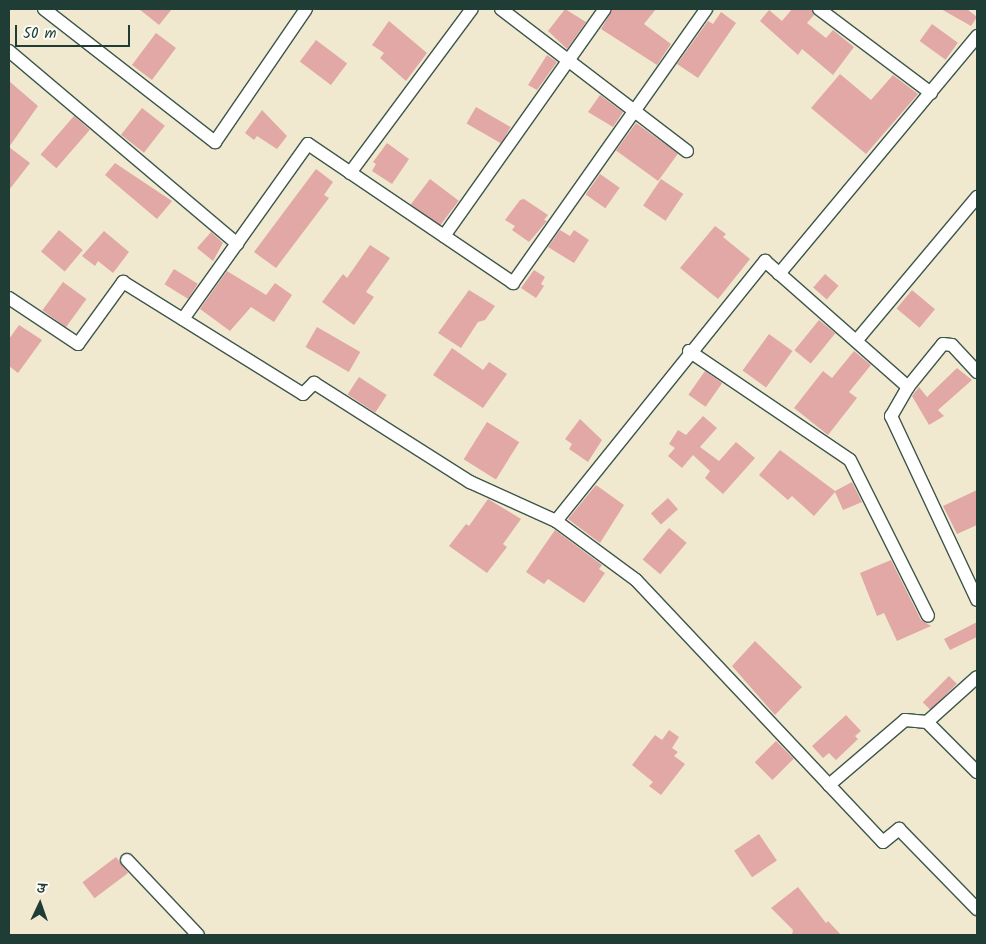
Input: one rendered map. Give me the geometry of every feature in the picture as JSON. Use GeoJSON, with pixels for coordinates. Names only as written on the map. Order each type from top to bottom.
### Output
{"type":"FeatureCollection","features":[{"type":"Feature","properties":{"kind":"street"},"geometry":{"type":"LineString","coordinates":[[44,9],[215,142],[306,9]]}},
{"type":"Feature","properties":{"kind":"street"},"geometry":{"type":"LineString","coordinates":[[350,173],[472,9]]}},
{"type":"Feature","properties":{"kind":"street"},"geometry":{"type":"LineString","coordinates":[[501,9],[568,58],[687,151]]}},
{"type":"Feature","properties":{"kind":"street"},"geometry":{"type":"LineString","coordinates":[[444,236],[568,58],[605,9]]}},
{"type":"Feature","properties":{"kind":"street"},"geometry":{"type":"LineString","coordinates":[[183,319],[308,144],[513,283],[636,111],[706,9]]}},
{"type":"Feature","properties":{"kind":"street"},"geometry":{"type":"LineString","coordinates":[[819,9],[932,93]]}},
{"type":"Feature","properties":{"kind":"street"},"geometry":{"type":"LineString","coordinates":[[779,274],[932,93],[977,36]]}},
{"type":"Feature","properties":{"kind":"street"},"geometry":{"type":"LineString","coordinates":[[9,51],[237,244]]}},
{"type":"Feature","properties":{"kind":"street"},"geometry":{"type":"LineString","coordinates":[[857,340],[977,198]]}},
{"type":"Feature","properties":{"kind":"street"},"geometry":{"type":"LineString","coordinates":[[556,520],[689,352],[765,261],[857,340],[908,387]]}},
{"type":"Feature","properties":{"kind":"street"},"geometry":{"type":"LineString","coordinates":[[9,298],[78,344],[123,282],[303,394],[314,383],[470,482],[556,520],[636,580],[883,842],[899,829],[977,909]]}},
{"type":"Feature","properties":{"kind":"street"},"geometry":{"type":"LineString","coordinates":[[977,372],[952,345],[943,344],[908,387],[891,416],[977,600]]}},
{"type":"Feature","properties":{"kind":"street"},"geometry":{"type":"LineString","coordinates":[[689,352],[850,460],[928,616]]}},
{"type":"Feature","properties":{"kind":"street"},"geometry":{"type":"LineString","coordinates":[[927,722],[977,677]]}},
{"type":"Feature","properties":{"kind":"street"},"geometry":{"type":"LineString","coordinates":[[829,785],[905,720],[927,722],[977,772]]}},
{"type":"Feature","properties":{"kind":"street"},"geometry":{"type":"LineString","coordinates":[[127,860],[198,935]]}},
{"type":"Feature","properties":{"kind":"building"},"geometry":{"type":"Polygon","coordinates":[[[139,9],[172,9],[159,25],[139,9]]]}},
{"type":"Feature","properties":{"kind":"building"},"geometry":{"type":"Polygon","coordinates":[[[565,9],[586,22],[567,49],[548,31],[565,9]]]}},
{"type":"Feature","properties":{"kind":"building"},"geometry":{"type":"Polygon","coordinates":[[[613,9],[656,9],[644,24],[671,44],[657,65],[601,29],[613,9]]]}},
{"type":"Feature","properties":{"kind":"building"},"geometry":{"type":"Polygon","coordinates":[[[792,9],[811,9],[814,15],[807,23],[826,38],[833,30],[854,47],[833,75],[802,49],[798,55],[760,21],[769,10],[782,21],[792,9]]]}},
{"type":"Feature","properties":{"kind":"building"},"geometry":{"type":"Polygon","coordinates":[[[941,9],[967,9],[977,17],[971,26],[941,9]]]}},
{"type":"Feature","properties":{"kind":"building"},"geometry":{"type":"Polygon","coordinates":[[[721,12],[736,23],[698,78],[677,64],[708,21],[713,24],[721,12]]]}},
{"type":"Feature","properties":{"kind":"building"},"geometry":{"type":"Polygon","coordinates":[[[389,21],[427,53],[406,81],[380,58],[384,53],[372,45],[389,21]]]}},
{"type":"Feature","properties":{"kind":"building"},"geometry":{"type":"Polygon","coordinates":[[[932,24],[958,43],[946,60],[920,41],[932,24]]]}},
{"type":"Feature","properties":{"kind":"building"},"geometry":{"type":"Polygon","coordinates":[[[156,33],[176,48],[152,80],[132,65],[156,33]]]}},
{"type":"Feature","properties":{"kind":"building"},"geometry":{"type":"Polygon","coordinates":[[[316,40],[347,63],[331,85],[300,62],[316,40]]]}},
{"type":"Feature","properties":{"kind":"building"},"geometry":{"type":"Polygon","coordinates":[[[547,55],[557,62],[537,90],[528,85],[547,55]]]}},
{"type":"Feature","properties":{"kind":"building"},"geometry":{"type":"Polygon","coordinates":[[[840,74],[871,100],[893,75],[918,94],[866,154],[811,108],[840,74]]]}},
{"type":"Feature","properties":{"kind":"building"},"geometry":{"type":"Polygon","coordinates":[[[9,81],[38,106],[9,147],[9,81]]]}},
{"type":"Feature","properties":{"kind":"building"},"geometry":{"type":"Polygon","coordinates":[[[600,95],[623,112],[613,127],[588,112],[600,95]]]}},
{"type":"Feature","properties":{"kind":"building"},"geometry":{"type":"Polygon","coordinates":[[[476,107],[511,127],[501,143],[466,123],[476,107]]]}},
{"type":"Feature","properties":{"kind":"building"},"geometry":{"type":"Polygon","coordinates":[[[142,108],[165,126],[144,153],[121,135],[142,108]]]}},
{"type":"Feature","properties":{"kind":"building"},"geometry":{"type":"Polygon","coordinates":[[[262,110],[287,136],[277,149],[257,136],[254,140],[245,133],[262,110]]]}},
{"type":"Feature","properties":{"kind":"building"},"geometry":{"type":"Polygon","coordinates":[[[74,116],[90,130],[56,168],[41,154],[74,116]]]}},
{"type":"Feature","properties":{"kind":"building"},"geometry":{"type":"Polygon","coordinates":[[[636,123],[678,154],[658,181],[616,151],[636,123]]]}},
{"type":"Feature","properties":{"kind":"building"},"geometry":{"type":"Polygon","coordinates":[[[387,143],[409,159],[392,184],[372,171],[376,164],[373,162],[387,143]]]}},
{"type":"Feature","properties":{"kind":"building"},"geometry":{"type":"Polygon","coordinates":[[[9,147],[30,163],[9,190],[9,147]]]}},
{"type":"Feature","properties":{"kind":"building"},"geometry":{"type":"Polygon","coordinates":[[[115,163],[172,201],[157,219],[105,175],[115,163]]]}},
{"type":"Feature","properties":{"kind":"building"},"geometry":{"type":"Polygon","coordinates":[[[316,169],[333,182],[324,195],[329,198],[276,268],[254,252],[316,169]]]}},
{"type":"Feature","properties":{"kind":"building"},"geometry":{"type":"Polygon","coordinates":[[[600,174],[620,188],[605,208],[586,194],[600,174]]]}},
{"type":"Feature","properties":{"kind":"building"},"geometry":{"type":"Polygon","coordinates":[[[430,179],[459,201],[439,226],[411,205],[430,179]]]}},
{"type":"Feature","properties":{"kind":"building"},"geometry":{"type":"Polygon","coordinates":[[[661,179],[683,194],[665,221],[643,206],[661,179]]]}},
{"type":"Feature","properties":{"kind":"building"},"geometry":{"type":"Polygon","coordinates":[[[524,199],[548,215],[544,220],[547,221],[529,242],[512,230],[515,226],[505,220],[520,200],[524,199]]]}},
{"type":"Feature","properties":{"kind":"building"},"geometry":{"type":"Polygon","coordinates":[[[715,226],[726,234],[723,237],[750,259],[718,299],[680,268],[715,226]]]}},
{"type":"Feature","properties":{"kind":"building"},"geometry":{"type":"Polygon","coordinates":[[[59,230],[83,250],[65,271],[41,251],[59,230]]]}},
{"type":"Feature","properties":{"kind":"building"},"geometry":{"type":"Polygon","coordinates":[[[560,230],[570,236],[574,230],[589,240],[574,263],[548,247],[560,230]]]}},
{"type":"Feature","properties":{"kind":"building"},"geometry":{"type":"Polygon","coordinates":[[[104,231],[129,252],[113,273],[98,261],[95,266],[82,256],[104,231]]]}},
{"type":"Feature","properties":{"kind":"building"},"geometry":{"type":"Polygon","coordinates":[[[211,232],[223,243],[213,261],[197,248],[211,232]]]}},
{"type":"Feature","properties":{"kind":"building"},"geometry":{"type":"Polygon","coordinates":[[[370,245],[390,258],[366,292],[374,297],[354,325],[322,302],[343,274],[347,278],[370,245]]]}},
{"type":"Feature","properties":{"kind":"building"},"geometry":{"type":"Polygon","coordinates":[[[174,269],[198,284],[188,299],[164,284],[174,269]]]}},
{"type":"Feature","properties":{"kind":"building"},"geometry":{"type":"Polygon","coordinates":[[[534,270],[545,277],[541,284],[544,286],[536,298],[521,288],[534,270]]]}},
{"type":"Feature","properties":{"kind":"building"},"geometry":{"type":"Polygon","coordinates":[[[227,271],[266,295],[275,283],[292,295],[274,322],[251,307],[230,331],[200,309],[227,271]]]}},
{"type":"Feature","properties":{"kind":"building"},"geometry":{"type":"Polygon","coordinates":[[[825,274],[839,286],[827,299],[813,288],[825,274]]]}},
{"type":"Feature","properties":{"kind":"building"},"geometry":{"type":"Polygon","coordinates":[[[63,282],[86,299],[66,327],[42,310],[63,282]]]}},
{"type":"Feature","properties":{"kind":"building"},"geometry":{"type":"Polygon","coordinates":[[[469,290],[495,306],[485,320],[478,322],[461,348],[438,333],[469,290]]]}},
{"type":"Feature","properties":{"kind":"building"},"geometry":{"type":"Polygon","coordinates":[[[912,290],[935,309],[920,328],[897,308],[912,290]]]}},
{"type":"Feature","properties":{"kind":"building"},"geometry":{"type":"Polygon","coordinates":[[[819,320],[835,333],[811,364],[794,350],[819,320]]]}},
{"type":"Feature","properties":{"kind":"building"},"geometry":{"type":"Polygon","coordinates":[[[19,325],[42,340],[18,373],[9,366],[9,339],[19,325]]]}},
{"type":"Feature","properties":{"kind":"building"},"geometry":{"type":"Polygon","coordinates":[[[317,327],[360,352],[349,372],[306,347],[317,327]]]}},
{"type":"Feature","properties":{"kind":"building"},"geometry":{"type":"Polygon","coordinates":[[[769,334],[792,351],[766,387],[743,370],[769,334]]]}},
{"type":"Feature","properties":{"kind":"building"},"geometry":{"type":"Polygon","coordinates":[[[452,348],[483,370],[489,362],[507,374],[483,408],[433,375],[452,348]]]}},
{"type":"Feature","properties":{"kind":"building"},"geometry":{"type":"Polygon","coordinates":[[[854,351],[871,365],[849,392],[857,398],[828,435],[794,408],[823,371],[832,378],[854,351]]]}},
{"type":"Feature","properties":{"kind":"building"},"geometry":{"type":"Polygon","coordinates":[[[957,368],[972,380],[938,410],[944,416],[929,425],[912,396],[919,387],[927,397],[957,368]]]}},
{"type":"Feature","properties":{"kind":"building"},"geometry":{"type":"Polygon","coordinates":[[[705,371],[722,383],[706,407],[688,395],[705,371]]]}},
{"type":"Feature","properties":{"kind":"building"},"geometry":{"type":"Polygon","coordinates":[[[359,377],[387,395],[375,413],[348,395],[359,377]]]}},
{"type":"Feature","properties":{"kind":"building"},"geometry":{"type":"Polygon","coordinates":[[[703,416],[717,428],[700,447],[719,461],[736,442],[755,458],[723,494],[705,478],[710,471],[693,455],[682,468],[668,456],[675,448],[669,444],[678,430],[686,435],[703,416]]]}},
{"type":"Feature","properties":{"kind":"building"},"geometry":{"type":"Polygon","coordinates":[[[580,419],[602,440],[588,462],[569,449],[572,444],[565,439],[580,419]]]}},
{"type":"Feature","properties":{"kind":"building"},"geometry":{"type":"Polygon","coordinates":[[[487,422],[519,442],[496,479],[464,459],[487,422]]]}},
{"type":"Feature","properties":{"kind":"building"},"geometry":{"type":"Polygon","coordinates":[[[780,450],[835,491],[852,482],[862,502],[843,510],[835,492],[814,516],[792,496],[788,500],[759,475],[780,450]]]}},
{"type":"Feature","properties":{"kind":"building"},"geometry":{"type":"Polygon","coordinates":[[[596,485],[624,505],[600,543],[568,519],[596,485]]]}},
{"type":"Feature","properties":{"kind":"building"},"geometry":{"type":"Polygon","coordinates":[[[977,490],[977,525],[957,534],[943,506],[977,490]]]}},
{"type":"Feature","properties":{"kind":"building"},"geometry":{"type":"Polygon","coordinates":[[[668,498],[678,509],[661,525],[651,513],[668,498]]]}},
{"type":"Feature","properties":{"kind":"building"},"geometry":{"type":"Polygon","coordinates":[[[488,499],[521,519],[503,544],[507,547],[487,573],[449,546],[466,524],[469,526],[488,499]]]}},
{"type":"Feature","properties":{"kind":"building"},"geometry":{"type":"Polygon","coordinates":[[[669,528],[687,543],[660,574],[643,559],[669,528]]]}},
{"type":"Feature","properties":{"kind":"building"},"geometry":{"type":"Polygon","coordinates":[[[555,530],[602,565],[599,569],[605,573],[584,603],[548,579],[544,584],[526,572],[555,530]]]}},
{"type":"Feature","properties":{"kind":"building"},"geometry":{"type":"Polygon","coordinates":[[[891,560],[921,620],[931,626],[897,641],[884,613],[877,616],[860,573],[891,560]]]}},
{"type":"Feature","properties":{"kind":"building"},"geometry":{"type":"Polygon","coordinates":[[[977,622],[977,637],[950,650],[944,639],[977,622]]]}},
{"type":"Feature","properties":{"kind":"building"},"geometry":{"type":"Polygon","coordinates":[[[755,641],[802,687],[775,715],[732,666],[755,641]]]}},
{"type":"Feature","properties":{"kind":"building"},"geometry":{"type":"Polygon","coordinates":[[[949,676],[957,684],[931,710],[923,702],[949,676]]]}},
{"type":"Feature","properties":{"kind":"building"},"geometry":{"type":"Polygon","coordinates":[[[846,715],[861,731],[855,736],[858,739],[836,760],[829,753],[823,758],[812,746],[846,715]]]}},
{"type":"Feature","properties":{"kind":"building"},"geometry":{"type":"Polygon","coordinates":[[[669,730],[679,737],[672,748],[678,752],[674,756],[685,764],[661,795],[649,786],[653,782],[632,765],[655,735],[662,740],[669,730]]]}},
{"type":"Feature","properties":{"kind":"building"},"geometry":{"type":"Polygon","coordinates":[[[776,741],[794,759],[772,780],[755,762],[776,741]]]}},
{"type":"Feature","properties":{"kind":"building"},"geometry":{"type":"Polygon","coordinates":[[[759,834],[777,861],[752,877],[734,851],[759,834]]]}},
{"type":"Feature","properties":{"kind":"building"},"geometry":{"type":"Polygon","coordinates":[[[116,857],[128,873],[94,898],[82,882],[116,857]]]}},
{"type":"Feature","properties":{"kind":"building"},"geometry":{"type":"Polygon","coordinates":[[[798,887],[826,923],[828,921],[841,935],[792,935],[793,930],[771,908],[798,887]]]}}]}
